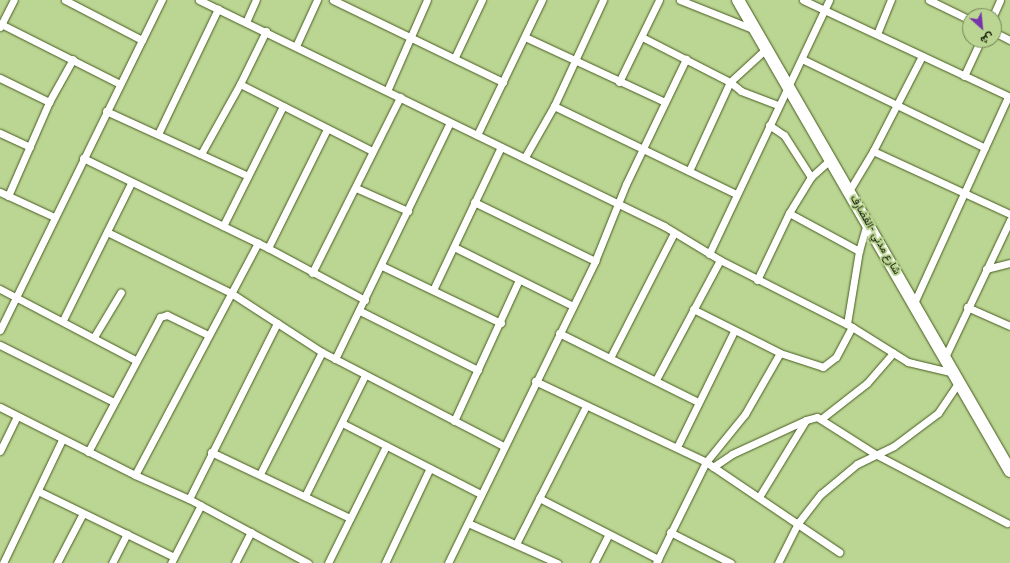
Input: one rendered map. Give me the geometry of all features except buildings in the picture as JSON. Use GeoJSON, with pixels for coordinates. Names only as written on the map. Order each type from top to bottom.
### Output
{"type":"FeatureCollection","features":[{"type":"Feature","properties":{"kind":"highway","name":"شارع مدني -القضارف"},"geometry":{"type":"LineString","coordinates":[[738,0],[1010,471]]}},
{"type":"Feature","properties":{"kind":"street"},"geometry":{"type":"LineString","coordinates":[[14,0],[1,26],[73,59],[120,84]]}},
{"type":"Feature","properties":{"kind":"street"},"geometry":{"type":"LineString","coordinates":[[65,0],[142,40]]}},
{"type":"Feature","properties":{"kind":"street"},"geometry":{"type":"LineString","coordinates":[[0,330],[106,111],[162,0]]}},
{"type":"Feature","properties":{"kind":"street"},"geometry":{"type":"LineString","coordinates":[[199,0],[266,31],[501,147],[525,157],[674,233],[757,280],[850,326],[893,353],[921,367],[957,378],[938,413],[900,442],[857,464],[820,494],[798,523],[778,563]]}},
{"type":"Feature","properties":{"kind":"street"},"geometry":{"type":"LineString","coordinates":[[246,22],[256,0]]}},
{"type":"Feature","properties":{"kind":"street"},"geometry":{"type":"LineString","coordinates":[[296,46],[317,0]]}},
{"type":"Feature","properties":{"kind":"street"},"geometry":{"type":"LineString","coordinates":[[332,0],[455,57],[503,82]]}},
{"type":"Feature","properties":{"kind":"street"},"geometry":{"type":"LineString","coordinates":[[387,91],[427,0]]}},
{"type":"Feature","properties":{"kind":"street"},"geometry":{"type":"LineString","coordinates":[[455,57],[482,0]]}},
{"type":"Feature","properties":{"kind":"street"},"geometry":{"type":"LineString","coordinates":[[477,135],[542,0]]}},
{"type":"Feature","properties":{"kind":"street"},"geometry":{"type":"LineString","coordinates":[[525,157],[554,106],[603,0]]}},
{"type":"Feature","properties":{"kind":"street"},"geometry":{"type":"LineString","coordinates":[[619,82],[659,0]]}},
{"type":"Feature","properties":{"kind":"street"},"geometry":{"type":"LineString","coordinates":[[680,0],[755,30]]}},
{"type":"Feature","properties":{"kind":"street"},"geometry":{"type":"LineString","coordinates":[[803,0],[1009,97],[914,303]]}},
{"type":"Feature","properties":{"kind":"street"},"geometry":{"type":"LineString","coordinates":[[709,254],[778,105],[789,88],[829,0]]}},
{"type":"Feature","properties":{"kind":"street"},"geometry":{"type":"LineString","coordinates":[[877,34],[891,0]]}},
{"type":"Feature","properties":{"kind":"street"},"geometry":{"type":"LineString","coordinates":[[929,0],[962,16]]}},
{"type":"Feature","properties":{"kind":"street"},"geometry":{"type":"LineString","coordinates":[[158,134],[218,9]]}},
{"type":"Feature","properties":{"kind":"street"},"geometry":{"type":"LineString","coordinates":[[201,154],[240,84],[266,31]]}},
{"type":"Feature","properties":{"kind":"street"},"geometry":{"type":"LineString","coordinates":[[525,37],[619,82],[665,102]]}},
{"type":"Feature","properties":{"kind":"street"},"geometry":{"type":"LineString","coordinates":[[642,37],[686,58],[730,82],[741,91],[778,105]]}},
{"type":"Feature","properties":{"kind":"street"},"geometry":{"type":"LineString","coordinates":[[689,171],[730,82],[767,48]]}},
{"type":"Feature","properties":{"kind":"street"},"geometry":{"type":"LineString","coordinates":[[964,76],[977,48]]}},
{"type":"Feature","properties":{"kind":"street"},"geometry":{"type":"LineString","coordinates":[[849,191],[873,151],[922,56]]}},
{"type":"Feature","properties":{"kind":"street"},"geometry":{"type":"LineString","coordinates":[[448,563],[503,446],[595,261],[617,205],[686,58]]}},
{"type":"Feature","properties":{"kind":"street"},"geometry":{"type":"LineString","coordinates":[[8,196],[49,102],[73,59]]}},
{"type":"Feature","properties":{"kind":"street"},"geometry":{"type":"LineString","coordinates":[[802,59],[985,148]]}},
{"type":"Feature","properties":{"kind":"street"},"geometry":{"type":"LineString","coordinates":[[0,78],[49,102]]}},
{"type":"Feature","properties":{"kind":"street"},"geometry":{"type":"LineString","coordinates":[[240,84],[372,151]]}},
{"type":"Feature","properties":{"kind":"street"},"geometry":{"type":"LineString","coordinates":[[312,273],[356,188],[372,151],[400,97]]}},
{"type":"Feature","properties":{"kind":"street"},"geometry":{"type":"LineString","coordinates":[[223,226],[283,106]]}},
{"type":"Feature","properties":{"kind":"street"},"geometry":{"type":"LineString","coordinates":[[554,106],[736,194]]}},
{"type":"Feature","properties":{"kind":"street"},"geometry":{"type":"LineString","coordinates":[[106,111],[248,176]]}},
{"type":"Feature","properties":{"kind":"street"},"geometry":{"type":"LineString","coordinates":[[336,359],[450,122]]}},
{"type":"Feature","properties":{"kind":"street"},"geometry":{"type":"LineString","coordinates":[[769,125],[784,135],[811,177]]}},
{"type":"Feature","properties":{"kind":"street"},"geometry":{"type":"LineString","coordinates":[[268,248],[327,129]]}},
{"type":"Feature","properties":{"kind":"street"},"geometry":{"type":"LineString","coordinates":[[0,133],[30,148]]}},
{"type":"Feature","properties":{"kind":"street"},"geometry":{"type":"LineString","coordinates":[[433,290],[501,147]]}},
{"type":"Feature","properties":{"kind":"street"},"geometry":{"type":"LineString","coordinates":[[873,151],[1010,214]]}},
{"type":"Feature","properties":{"kind":"street"},"geometry":{"type":"LineString","coordinates":[[83,158],[131,183],[268,248],[312,273],[365,300]]}},
{"type":"Feature","properties":{"kind":"street"},"geometry":{"type":"LineString","coordinates":[[757,280],[789,213],[811,177],[831,160]]}},
{"type":"Feature","properties":{"kind":"street"},"geometry":{"type":"LineString","coordinates":[[62,320],[131,183]]}},
{"type":"Feature","properties":{"kind":"street"},"geometry":{"type":"LineString","coordinates":[[356,188],[408,211]]}},
{"type":"Feature","properties":{"kind":"street"},"geometry":{"type":"LineString","coordinates":[[0,192],[54,217]]}},
{"type":"Feature","properties":{"kind":"street"},"geometry":{"type":"LineString","coordinates":[[474,202],[595,261]]}},
{"type":"Feature","properties":{"kind":"street"},"geometry":{"type":"LineString","coordinates":[[789,213],[859,250]]}},
{"type":"Feature","properties":{"kind":"street"},"geometry":{"type":"LineString","coordinates":[[945,357],[967,307],[1010,220]]}},
{"type":"Feature","properties":{"kind":"street"},"geometry":{"type":"LineString","coordinates":[[692,309],[734,331],[780,352],[823,367],[836,357],[850,326],[859,250],[867,223]]}},
{"type":"Feature","properties":{"kind":"street"},"geometry":{"type":"LineString","coordinates":[[106,232],[231,293],[322,352],[503,446]]}},
{"type":"Feature","properties":{"kind":"street"},"geometry":{"type":"LineString","coordinates":[[610,358],[674,233]]}},
{"type":"Feature","properties":{"kind":"street"},"geometry":{"type":"LineString","coordinates":[[135,476],[208,335],[258,243]]}},
{"type":"Feature","properties":{"kind":"street"},"geometry":{"type":"LineString","coordinates":[[454,246],[573,306]]}},
{"type":"Feature","properties":{"kind":"street"},"geometry":{"type":"LineString","coordinates":[[656,380],[692,309],[720,260]]}},
{"type":"Feature","properties":{"kind":"street"},"geometry":{"type":"LineString","coordinates":[[986,269],[1010,263]]}},
{"type":"Feature","properties":{"kind":"street"},"geometry":{"type":"LineString","coordinates":[[382,266],[501,323]]}},
{"type":"Feature","properties":{"kind":"street"},"geometry":{"type":"LineString","coordinates":[[454,421],[501,323],[519,280]]}},
{"type":"Feature","properties":{"kind":"street"},"geometry":{"type":"LineString","coordinates":[[0,289],[62,320],[135,360]]}},
{"type":"Feature","properties":{"kind":"street"},"geometry":{"type":"LineString","coordinates":[[94,337],[121,292]]}},
{"type":"Feature","properties":{"kind":"street"},"geometry":{"type":"LineString","coordinates":[[967,307],[1010,326]]}},
{"type":"Feature","properties":{"kind":"street"},"geometry":{"type":"LineString","coordinates":[[360,311],[478,370]]}},
{"type":"Feature","properties":{"kind":"street"},"geometry":{"type":"LineString","coordinates":[[88,452],[135,360],[163,315],[208,335]]}},
{"type":"Feature","properties":{"kind":"street"},"geometry":{"type":"LineString","coordinates":[[189,499],[211,452],[278,323]]}},
{"type":"Feature","properties":{"kind":"street"},"geometry":{"type":"LineString","coordinates":[[677,447],[734,331]]}},
{"type":"Feature","properties":{"kind":"street"},"geometry":{"type":"LineString","coordinates":[[559,333],[698,402]]}},
{"type":"Feature","properties":{"kind":"street"},"geometry":{"type":"LineString","coordinates":[[0,345],[114,402]]}},
{"type":"Feature","properties":{"kind":"street"},"geometry":{"type":"LineString","coordinates":[[260,474],[322,352]]}},
{"type":"Feature","properties":{"kind":"street"},"geometry":{"type":"LineString","coordinates":[[539,498],[657,561],[670,532],[706,462],[745,414],[780,352]]}},
{"type":"Feature","properties":{"kind":"street"},"geometry":{"type":"LineString","coordinates":[[714,467],[732,454],[806,420],[821,419],[866,383],[893,353]]}},
{"type":"Feature","properties":{"kind":"street"},"geometry":{"type":"LineString","coordinates":[[305,496],[365,375]]}},
{"type":"Feature","properties":{"kind":"street"},"geometry":{"type":"LineString","coordinates":[[535,381],[706,462],[839,552]]}},
{"type":"Feature","properties":{"kind":"street"},"geometry":{"type":"LineString","coordinates":[[516,544],[586,406]]}},
{"type":"Feature","properties":{"kind":"street"},"geometry":{"type":"LineString","coordinates":[[0,407],[135,476],[189,499],[251,532],[295,560],[308,563]]}},
{"type":"Feature","properties":{"kind":"street"},"geometry":{"type":"LineString","coordinates":[[0,451],[17,416]]}},
{"type":"Feature","properties":{"kind":"street"},"geometry":{"type":"LineString","coordinates":[[821,419],[875,454],[1007,523]]}},
{"type":"Feature","properties":{"kind":"street"},"geometry":{"type":"LineString","coordinates":[[759,497],[806,420]]}},
{"type":"Feature","properties":{"kind":"street"},"geometry":{"type":"LineString","coordinates":[[342,423],[481,494]]}},
{"type":"Feature","properties":{"kind":"street"},"geometry":{"type":"LineString","coordinates":[[2,563],[62,440]]}},
{"type":"Feature","properties":{"kind":"street"},"geometry":{"type":"LineString","coordinates":[[328,563],[386,446]]}},
{"type":"Feature","properties":{"kind":"street"},"geometry":{"type":"LineString","coordinates":[[211,452],[350,518]]}},
{"type":"Feature","properties":{"kind":"street"},"geometry":{"type":"LineString","coordinates":[[385,563],[430,468]]}},
{"type":"Feature","properties":{"kind":"street"},"geometry":{"type":"LineString","coordinates":[[38,491],[127,534],[172,560],[201,506]]}},
{"type":"Feature","properties":{"kind":"street"},"geometry":{"type":"LineString","coordinates":[[57,563],[83,513]]}},
{"type":"Feature","properties":{"kind":"street"},"geometry":{"type":"LineString","coordinates":[[468,523],[556,563]]}},
{"type":"Feature","properties":{"kind":"street"},"geometry":{"type":"LineString","coordinates":[[235,563],[251,532]]}},
{"type":"Feature","properties":{"kind":"street"},"geometry":{"type":"LineString","coordinates":[[670,532],[720,560],[731,563]]}},
{"type":"Feature","properties":{"kind":"street"},"geometry":{"type":"LineString","coordinates":[[112,563],[127,534]]}},
{"type":"Feature","properties":{"kind":"street"},"geometry":{"type":"LineString","coordinates":[[594,563],[608,535]]}}]}
